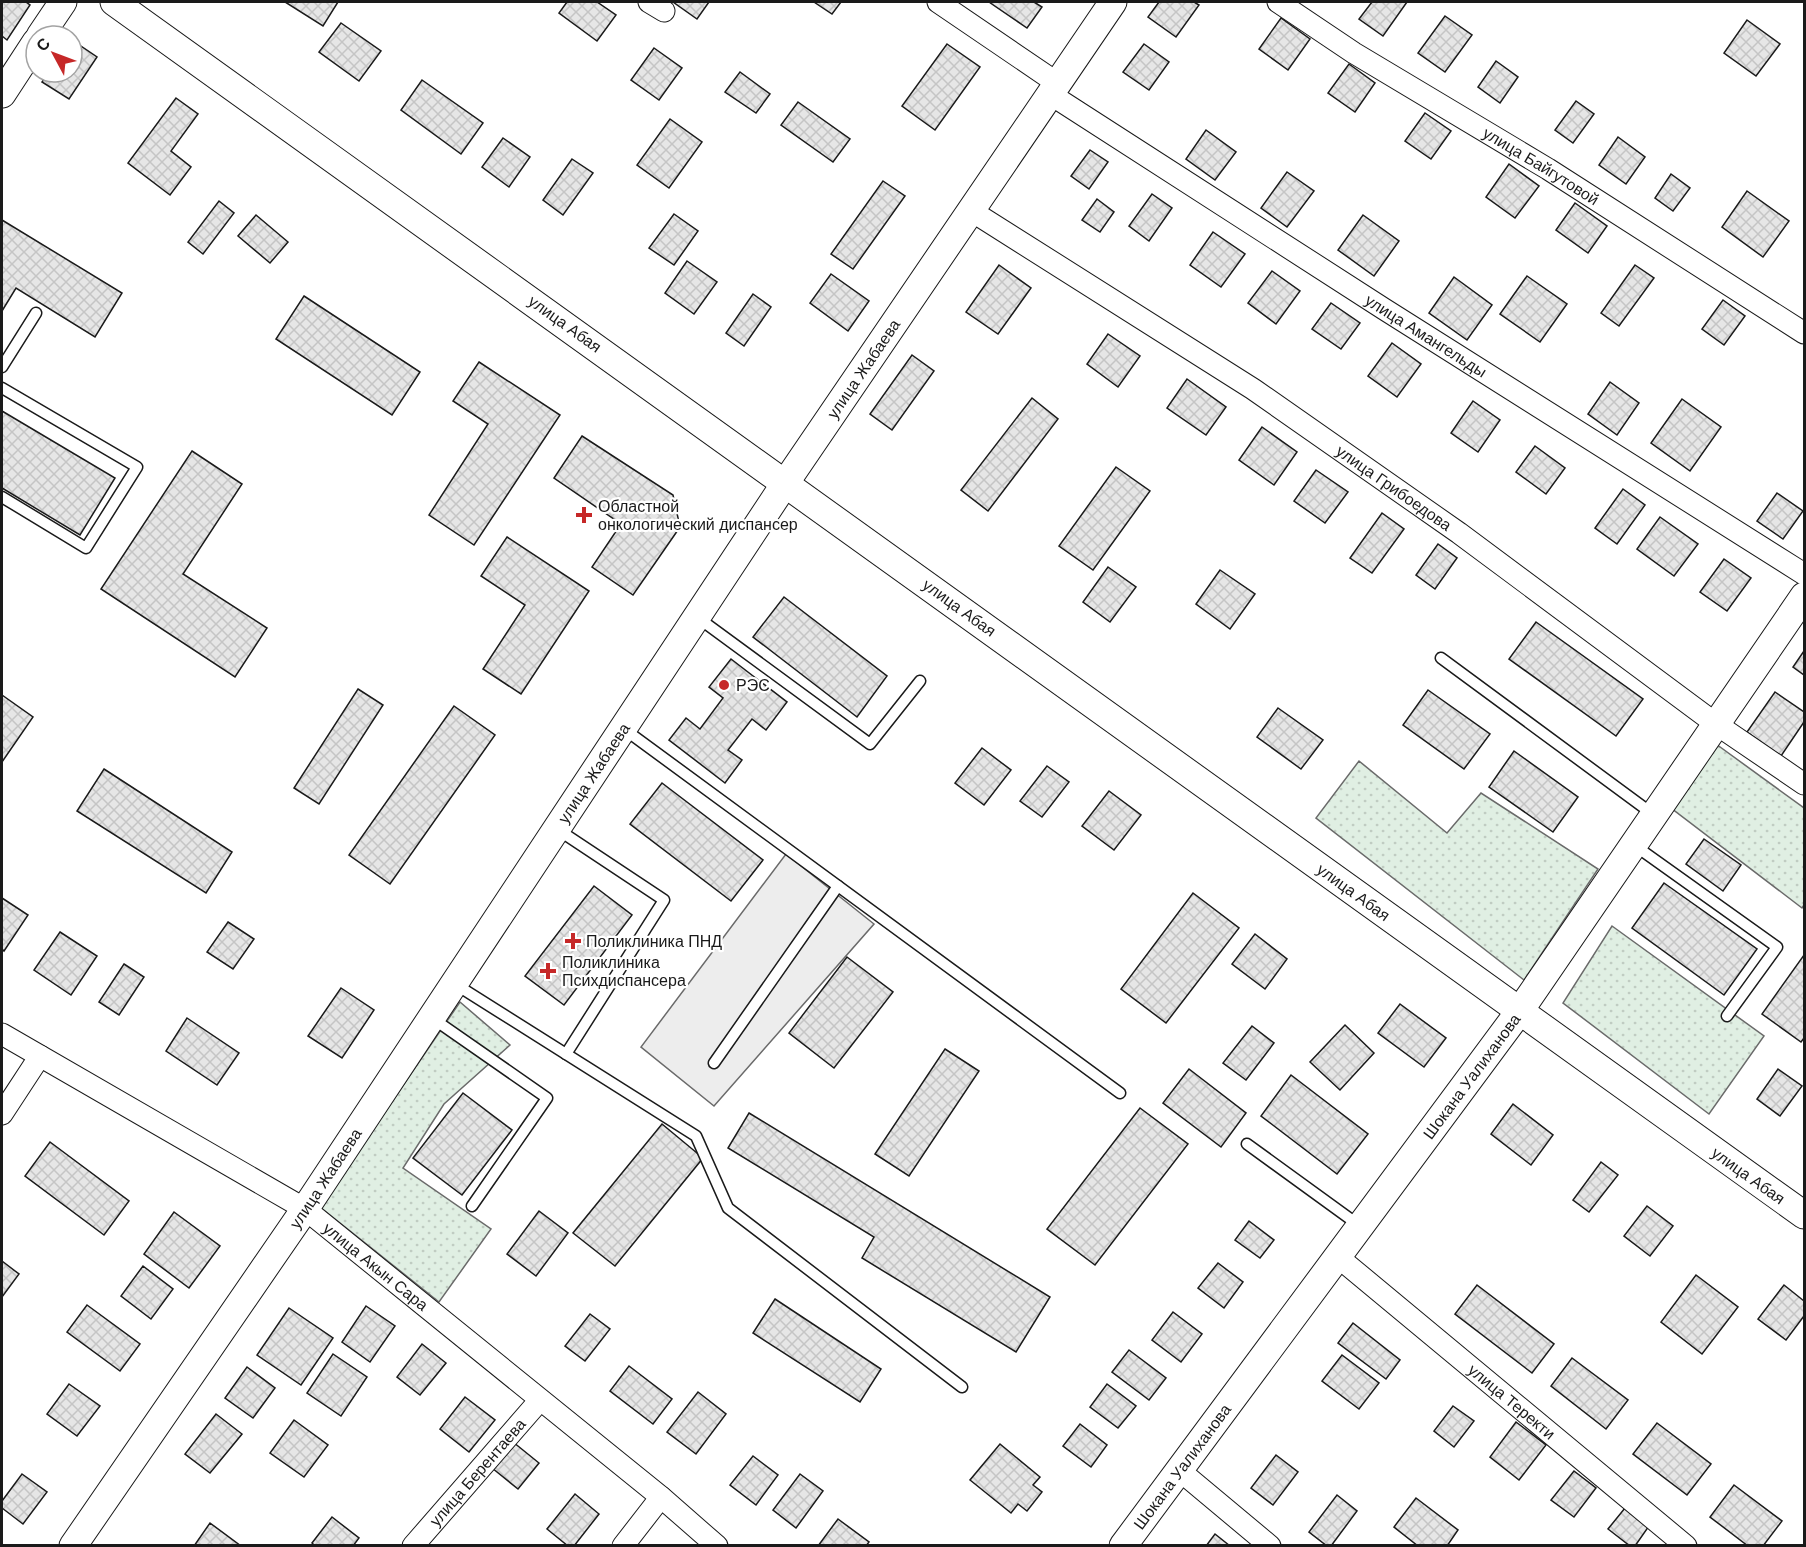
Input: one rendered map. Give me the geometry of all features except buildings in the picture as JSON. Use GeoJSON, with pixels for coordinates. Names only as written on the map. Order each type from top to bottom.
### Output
{"type":"FeatureCollection","features":[{"type":"Feature","properties":{"kind":"street"},"geometry":{"type":"LineString","coordinates":[[48,24],[63,2]]}},
{"type":"Feature","properties":{"kind":"street","name":"улица Абая"},"geometry":{"type":"LineString","coordinates":[[114,2],[554,314],[1804,1215]]}},
{"type":"Feature","properties":{"kind":"street","name":"улица Амангельды"},"geometry":{"type":"LineString","coordinates":[[938,2],[1053,88],[1384,309],[1804,574]]}},
{"type":"Feature","properties":{"kind":"street","name":"улица Жабаева"},"geometry":{"type":"LineString","coordinates":[[73,1545],[305,1209],[786,482],[1113,2]]}},
{"type":"Feature","properties":{"kind":"street","name":"улица Байгутовой"},"geometry":{"type":"LineString","coordinates":[[1278,2],[1354,53],[1548,169],[1804,333]]}},
{"type":"Feature","properties":{"kind":"street"},"geometry":{"type":"LineString","coordinates":[[2,94],[24,60]]}},
{"type":"Feature","properties":{"kind":"street","name":"улица Грибоедова"},"geometry":{"type":"LineString","coordinates":[[970,210],[1253,389],[1460,533],[1716,724],[1804,784]]}},
{"type":"Feature","properties":{"kind":"street","name":"Шокана Уалиханова"},"geometry":{"type":"LineString","coordinates":[[1123,1545],[1520,1012],[1804,596]]}},
{"type":"Feature","properties":{"kind":"street","name":"улица Акын Сара"},"geometry":{"type":"LineString","coordinates":[[2,1034],[305,1209],[661,1497],[717,1545]]}},
{"type":"Feature","properties":{"kind":"street"},"geometry":{"type":"LineString","coordinates":[[2,1114],[40,1056]]}},
{"type":"Feature","properties":{"kind":"street","name":"улица Теректи"},"geometry":{"type":"LineString","coordinates":[[1338,1257],[1686,1545]]}},
{"type":"Feature","properties":{"kind":"street","name":"улица Берентаева"},"geometry":{"type":"LineString","coordinates":[[413,1545],[540,1400]]}},
{"type":"Feature","properties":{"kind":"street"},"geometry":{"type":"LineString","coordinates":[[1179,1470],[1270,1545]]}},
{"type":"Feature","properties":{"kind":"street"},"geometry":{"type":"LineString","coordinates":[[623,1545],[661,1497]]}},
{"type":"Feature","properties":{"kind":"lane"},"geometry":{"type":"LineString","coordinates":[[2,367],[36,314]]}},
{"type":"Feature","properties":{"kind":"lane"},"geometry":{"type":"LineString","coordinates":[[2,388],[137,467],[86,548],[3,501]]}},
{"type":"Feature","properties":{"kind":"lane"},"geometry":{"type":"LineString","coordinates":[[697,616],[870,744],[920,681]]}},
{"type":"Feature","properties":{"kind":"lane"},"geometry":{"type":"LineString","coordinates":[[1441,658],[1654,815]]}},
{"type":"Feature","properties":{"kind":"lane"},"geometry":{"type":"LineString","coordinates":[[623,729],[1120,1092]]}},
{"type":"Feature","properties":{"kind":"lane"},"geometry":{"type":"LineString","coordinates":[[557,828],[664,900],[566,1054]]}},
{"type":"Feature","properties":{"kind":"lane"},"geometry":{"type":"LineString","coordinates":[[1634,844],[1777,947],[1727,1016]]}},
{"type":"Feature","properties":{"kind":"lane"},"geometry":{"type":"LineString","coordinates":[[714,1063],[838,886]]}},
{"type":"Feature","properties":{"kind":"lane"},"geometry":{"type":"LineString","coordinates":[[455,984],[696,1136],[728,1208],[963,1387]]}},
{"type":"Feature","properties":{"kind":"lane"},"geometry":{"type":"LineString","coordinates":[[432,1018],[547,1098],[472,1206]]}},
{"type":"Feature","properties":{"kind":"lane"},"geometry":{"type":"LineString","coordinates":[[1247,1144],[1361,1226]]}},
{"type":"Feature","properties":{"kind":"green space"},"geometry":{"type":"Polygon","coordinates":[[[1716,744],[1804,808],[1804,905],[1802,908],[1671,808],[1716,744]]]}},
{"type":"Feature","properties":{"kind":"green space"},"geometry":{"type":"Polygon","coordinates":[[[1359,761],[1447,833],[1481,793],[1598,869],[1524,980],[1316,818],[1359,761]]]}},
{"type":"Feature","properties":{"kind":"green space"},"geometry":{"type":"Polygon","coordinates":[[[1612,926],[1764,1036],[1709,1114],[1563,1003],[1612,926]]]}},
{"type":"Feature","properties":{"kind":"green space"},"geometry":{"type":"Polygon","coordinates":[[[460,1002],[510,1045],[444,1104],[403,1168],[491,1229],[439,1302],[320,1207],[460,1002]]]}},
{"type":"Feature","properties":{"kind":"shaded area"},"geometry":{"type":"Polygon","coordinates":[[[786,854],[874,924],[714,1106],[641,1047],[786,854]]]}},
{"type":"Feature","properties":{"kind":"place","name":"Областной онкологический диспансер"},"geometry":{"type":"Point","coordinates":[584,515]}},
{"type":"Feature","properties":{"kind":"place","name":"РЭС"},"geometry":{"type":"Point","coordinates":[724,685]}},
{"type":"Feature","properties":{"kind":"place","name":"Поликлиника ПНД"},"geometry":{"type":"Point","coordinates":[573,941]}},
{"type":"Feature","properties":{"kind":"place","name":"Поликлиника Психдиспансера"},"geometry":{"type":"Point","coordinates":[548,971]}}]}
